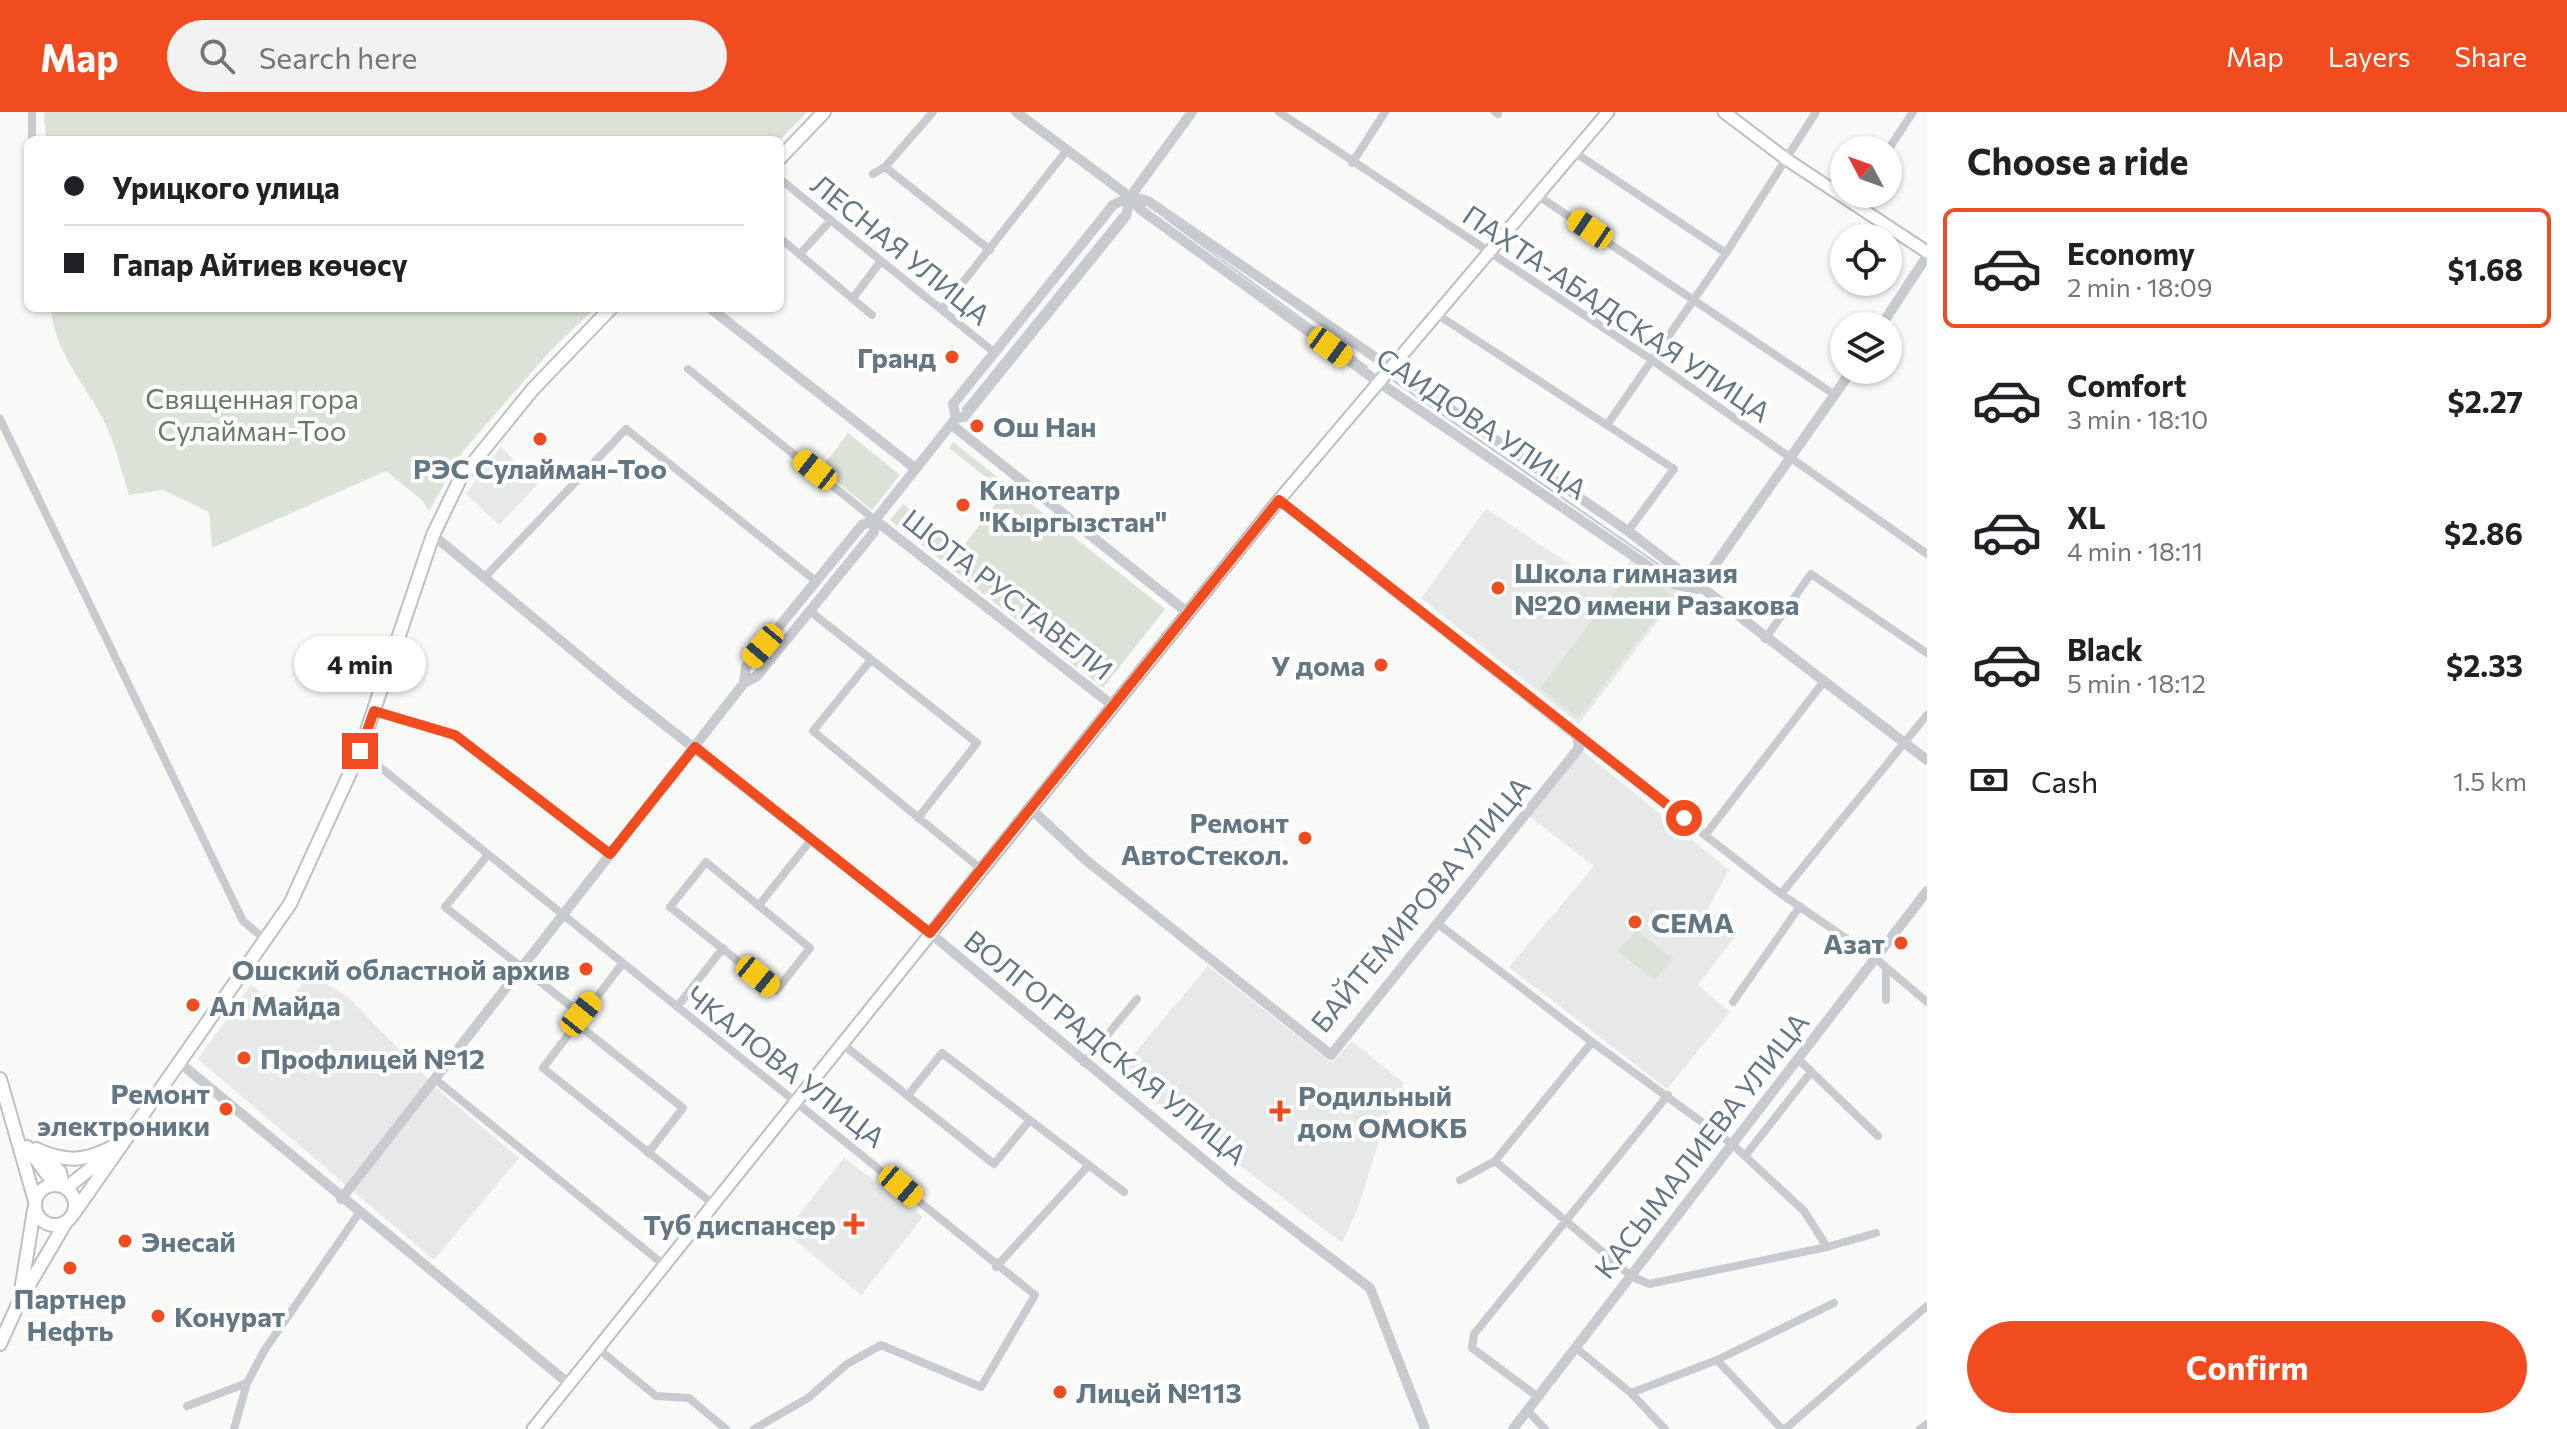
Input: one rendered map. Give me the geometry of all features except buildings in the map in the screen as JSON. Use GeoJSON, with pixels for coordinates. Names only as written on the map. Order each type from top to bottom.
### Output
{"type":"FeatureCollection","features":[{"type":"Feature","properties":{"kind":"main road"},"geometry":{"type":"LineString","coordinates":[[784,154],[824,112]]}},
{"type":"Feature","properties":{"kind":"main road"},"geometry":{"type":"LineString","coordinates":[[533,1429],[1279,500],[1608,112]]}},
{"type":"Feature","properties":{"kind":"main road"},"geometry":{"type":"LineString","coordinates":[[1724,112],[1786,159],[1830,184]]}},
{"type":"Feature","properties":{"kind":"main road"},"geometry":{"type":"LineString","coordinates":[[1868,208],[1927,254]]}},
{"type":"Feature","properties":{"kind":"main road"},"geometry":{"type":"LineString","coordinates":[[0,1344],[19,1302],[70,1218],[290,904],[360,751],[433,535],[471,463],[553,366],[607,312]]}},
{"type":"Feature","properties":{"kind":"main road"},"geometry":{"type":"LineString","coordinates":[[0,1079],[21,1138],[41,1220],[48,1225],[70,1218]]}},
{"type":"Feature","properties":{"kind":"main road"},"geometry":{"type":"LineString","coordinates":[[21,1138],[57,1169],[62,1187]]}},
{"type":"Feature","properties":{"kind":"main road"},"geometry":{"type":"LineString","coordinates":[[21,1138],[74,1197],[70,1218]]}},
{"type":"Feature","properties":{"kind":"main road"},"geometry":{"type":"LineString","coordinates":[[36,1149],[57,1158],[76,1161],[101,1154],[122,1142]]}},
{"type":"Feature","properties":{"kind":"main road"},"geometry":{"type":"LineString","coordinates":[[19,1302],[35,1205],[41,1190],[62,1187],[122,1142]]}},
{"type":"Feature","properties":{"kind":"street"},"geometry":{"type":"LineString","coordinates":[[32,112],[32,136]]}},
{"type":"Feature","properties":{"kind":"street"},"geometry":{"type":"LineString","coordinates":[[873,174],[885,167],[933,112]]}},
{"type":"Feature","properties":{"kind":"street","name":"САИДОВА УЛИЦА"},"geometry":{"type":"LineString","coordinates":[[1016,112],[1130,197],[1141,210],[1377,381],[1676,585],[1698,589]]}},
{"type":"Feature","properties":{"kind":"street"},"geometry":{"type":"LineString","coordinates":[[744,683],[746,667],[862,525],[875,520],[954,422],[964,417],[1031,338],[1126,216],[1130,197],[1192,112]]}},
{"type":"Feature","properties":{"kind":"street","name":"ПАХТА-АБАДСКАЯ УЛИЦА"},"geometry":{"type":"LineString","coordinates":[[1279,112],[1652,360],[1927,554]]}},
{"type":"Feature","properties":{"kind":"street"},"geometry":{"type":"LineString","coordinates":[[1352,163],[1385,112]]}},
{"type":"Feature","properties":{"kind":"street"},"geometry":{"type":"LineString","coordinates":[[1607,425],[1726,253],[1816,112]]}},
{"type":"Feature","properties":{"kind":"street"},"geometry":{"type":"LineString","coordinates":[[1897,136],[1913,112]]}},
{"type":"Feature","properties":{"kind":"street"},"geometry":{"type":"LineString","coordinates":[[942,309],[1067,150]]}},
{"type":"Feature","properties":{"kind":"street"},"geometry":{"type":"LineString","coordinates":[[1574,152],[1726,253]]}},
{"type":"Feature","properties":{"kind":"street"},"geometry":{"type":"LineString","coordinates":[[885,167],[990,250]]}},
{"type":"Feature","properties":{"kind":"street","name":"ЛЕСНАЯ УЛИЦА"},"geometry":{"type":"LineString","coordinates":[[784,182],[995,353]]}},
{"type":"Feature","properties":{"kind":"street"},"geometry":{"type":"LineString","coordinates":[[1537,195],[1835,395]]}},
{"type":"Feature","properties":{"kind":"street"},"geometry":{"type":"LineString","coordinates":[[1130,197],[1113,205],[953,404],[954,422],[1188,613]]}},
{"type":"Feature","properties":{"kind":"street","name":"САИДОВА УЛИЦА"},"geometry":{"type":"LineString","coordinates":[[1130,197],[1148,201],[1628,531],[1683,572],[1698,589],[1825,680],[1927,760]]}},
{"type":"Feature","properties":{"kind":"street"},"geometry":{"type":"LineString","coordinates":[[800,254],[831,220]]}},
{"type":"Feature","properties":{"kind":"street"},"geometry":{"type":"LineString","coordinates":[[784,241],[872,315]]}},
{"type":"Feature","properties":{"kind":"street"},"geometry":{"type":"LineString","coordinates":[[1890,312],[1927,254]]}},
{"type":"Feature","properties":{"kind":"street"},"geometry":{"type":"LineString","coordinates":[[853,298],[881,261]]}},
{"type":"Feature","properties":{"kind":"street","name":"ШОТА РУСТАВЕЛИ"},"geometry":{"type":"LineString","coordinates":[[715,312],[916,469]]}},
{"type":"Feature","properties":{"kind":"street"},"geometry":{"type":"LineString","coordinates":[[1435,313],[1674,469],[1628,531]]}},
{"type":"Feature","properties":{"kind":"street"},"geometry":{"type":"LineString","coordinates":[[688,369],[875,520]]}},
{"type":"Feature","properties":{"kind":"street"},"geometry":{"type":"LineString","coordinates":[[1698,589],[1794,458],[1842,384]]}},
{"type":"Feature","properties":{"kind":"street"},"geometry":{"type":"LineString","coordinates":[[0,419],[243,921],[266,940]]}},
{"type":"Feature","properties":{"kind":"street"},"geometry":{"type":"LineString","coordinates":[[484,578],[626,429],[817,582]]}},
{"type":"Feature","properties":{"kind":"street"},"geometry":{"type":"LineString","coordinates":[[1279,500],[1577,736],[1781,894],[1875,958],[1927,1002]]}},
{"type":"Feature","properties":{"kind":"street"},"geometry":{"type":"LineString","coordinates":[[341,1199],[744,683],[757,676],[874,532],[875,520]]}},
{"type":"Feature","properties":{"kind":"street","name":"ШОТА РУСТАВЕЛИ"},"geometry":{"type":"LineString","coordinates":[[875,520],[1112,705]]}},
{"type":"Feature","properties":{"kind":"street","name":"ВОЛГОГРАДСКАЯ УЛИЦА"},"geometry":{"type":"LineString","coordinates":[[433,535],[930,933],[1084,1063],[1370,1288],[1425,1429]]}},
{"type":"Feature","properties":{"kind":"street"},"geometry":{"type":"LineString","coordinates":[[1765,639],[1811,574],[1927,653]]}},
{"type":"Feature","properties":{"kind":"street"},"geometry":{"type":"LineString","coordinates":[[811,612],[977,743],[918,818]]}},
{"type":"Feature","properties":{"kind":"street"},"geometry":{"type":"LineString","coordinates":[[870,661],[813,731],[981,869]]}},
{"type":"Feature","properties":{"kind":"street"},"geometry":{"type":"LineString","coordinates":[[1706,834],[1825,680]]}},
{"type":"Feature","properties":{"kind":"street"},"geometry":{"type":"LineString","coordinates":[[374,711],[455,735],[610,854]]}},
{"type":"Feature","properties":{"kind":"street"},"geometry":{"type":"LineString","coordinates":[[1781,894],[1908,743],[1927,715]]}},
{"type":"Feature","properties":{"kind":"street","name":"БАЙТЕМИРОВА УЛИЦА"},"geometry":{"type":"LineString","coordinates":[[1030,808],[1087,861],[1331,1055],[1579,748],[1577,736]]}},
{"type":"Feature","properties":{"kind":"street","name":"ЧКАЛОВА УЛИЦА"},"geometry":{"type":"LineString","coordinates":[[360,751],[996,1267],[1035,1295],[981,1387],[881,1345],[847,1364],[808,1398],[754,1429]]}},
{"type":"Feature","properties":{"kind":"street"},"geometry":{"type":"LineString","coordinates":[[759,905],[811,840]]}},
{"type":"Feature","properties":{"kind":"street"},"geometry":{"type":"LineString","coordinates":[[487,856],[445,907],[683,1108],[648,1153]]}},
{"type":"Feature","properties":{"kind":"street"},"geometry":{"type":"LineString","coordinates":[[706,862],[759,905],[810,948],[776,991],[670,907],[706,862]]}},
{"type":"Feature","properties":{"kind":"street","name":"КАСЫМАЛИЕВА УЛИЦА"},"geometry":{"type":"LineString","coordinates":[[1513,1429],[1927,891]]}},
{"type":"Feature","properties":{"kind":"street"},"geometry":{"type":"LineString","coordinates":[[1733,1002],[1800,906]]}},
{"type":"Feature","properties":{"kind":"street"},"geometry":{"type":"LineString","coordinates":[[1437,923],[1732,1144],[1804,1211],[1827,1247]]}},
{"type":"Feature","properties":{"kind":"street"},"geometry":{"type":"LineString","coordinates":[[677,1007],[723,948]]}},
{"type":"Feature","properties":{"kind":"street"},"geometry":{"type":"LineString","coordinates":[[622,964],[543,1068],[713,1204]]}},
{"type":"Feature","properties":{"kind":"street"},"geometry":{"type":"LineString","coordinates":[[1886,968],[1886,1000]]}},
{"type":"Feature","properties":{"kind":"street"},"geometry":{"type":"LineString","coordinates":[[1084,1063],[1137,999]]}},
{"type":"Feature","properties":{"kind":"street"},"geometry":{"type":"LineString","coordinates":[[1460,1180],[1495,1161],[1592,1042]]}},
{"type":"Feature","properties":{"kind":"street"},"geometry":{"type":"LineString","coordinates":[[841,1043],[994,1164],[1030,1120]]}},
{"type":"Feature","properties":{"kind":"street"},"geometry":{"type":"LineString","coordinates":[[908,1095],[942,1053],[1124,1192]]}},
{"type":"Feature","properties":{"kind":"street"},"geometry":{"type":"LineString","coordinates":[[1798,1059],[1878,1136]]}},
{"type":"Feature","properties":{"kind":"street"},"geometry":{"type":"LineString","coordinates":[[180,1063],[341,1199],[568,1383]]}},
{"type":"Feature","properties":{"kind":"street"},"geometry":{"type":"LineString","coordinates":[[1745,1156],[1811,1072]]}},
{"type":"Feature","properties":{"kind":"street"},"geometry":{"type":"LineString","coordinates":[[435,1079],[664,1265]]}},
{"type":"Feature","properties":{"kind":"street"},"geometry":{"type":"LineString","coordinates":[[1538,1397],[1472,1348],[1474,1334],[1668,1095]]}},
{"type":"Feature","properties":{"kind":"street"},"geometry":{"type":"LineString","coordinates":[[1495,1161],[1631,1276],[1649,1284],[1827,1247],[1876,1233]]}},
{"type":"Feature","properties":{"kind":"street"},"geometry":{"type":"LineString","coordinates":[[996,1267],[1089,1165]]}},
{"type":"Feature","properties":{"kind":"street"},"geometry":{"type":"LineString","coordinates":[[234,1429],[247,1383],[264,1351],[359,1213]]}},
{"type":"Feature","properties":{"kind":"street"},"geometry":{"type":"LineString","coordinates":[[1631,1393],[1717,1360],[1834,1303]]}},
{"type":"Feature","properties":{"kind":"street"},"geometry":{"type":"LineString","coordinates":[[1717,1360],[1784,1429],[1927,1306]]}},
{"type":"Feature","properties":{"kind":"street"},"geometry":{"type":"LineString","coordinates":[[596,1347],[656,1396],[689,1398],[726,1429]]}},
{"type":"Feature","properties":{"kind":"street"},"geometry":{"type":"LineString","coordinates":[[1576,1348],[1631,1393],[1665,1429]]}},
{"type":"Feature","properties":{"kind":"street"},"geometry":{"type":"LineString","coordinates":[[187,1406],[247,1383]]}},
{"type":"Feature","properties":{"kind":"street"},"geometry":{"type":"LineString","coordinates":[[1527,1410],[1545,1429]]}},
{"type":"Feature","properties":{"kind":"street"},"geometry":{"type":"LineString","coordinates":[[1920,1429],[1927,1424]]}},
{"type":"Feature","properties":{"kind":"shaded area"},"geometry":{"type":"Polygon","coordinates":[[[501,446],[525,472],[530,468],[542,480],[499,525],[466,494],[501,446]]]}},
{"type":"Feature","properties":{"kind":"shaded area"},"geometry":{"type":"Polygon","coordinates":[[[1486,509],[1598,583],[1614,564],[1624,568],[1633,557],[1679,593],[1579,724],[1421,598],[1486,509]]]}},
{"type":"Feature","properties":{"kind":"shaded area","name":"СЕМА"},"geometry":{"type":"Polygon","coordinates":[[[1579,748],[1729,870],[1708,909],[1737,934],[1698,985],[1730,1012],[1667,1089],[1509,967],[1594,866],[1526,814],[1579,748]]]}},
{"type":"Feature","properties":{"kind":"shaded area","name":"Родильный дом ОМОКБ"},"geometry":{"type":"Polygon","coordinates":[[[1208,966],[1332,1063],[1352,1041],[1404,1083],[1385,1122],[1357,1211],[1342,1243],[1118,1073],[1208,966]]]}},
{"type":"Feature","properties":{"kind":"shaded area"},"geometry":{"type":"Polygon","coordinates":[[[311,974],[349,998],[444,1095],[519,1158],[434,1260],[198,1059],[251,985],[282,1007],[311,974]]]}},
{"type":"Feature","properties":{"kind":"shaded area","name":"Туб диспансер"},"geometry":{"type":"Polygon","coordinates":[[[844,1158],[923,1217],[861,1295],[785,1232],[844,1158]]]}},
{"type":"Feature","properties":{"kind":"green space"},"geometry":{"type":"Polygon","coordinates":[[[44,112],[807,112],[784,136],[46,136],[44,112]]]}},
{"type":"Feature","properties":{"kind":"green space","name":"Священная гора Сулайман-Тоо"},"geometry":{"type":"Polygon","coordinates":[[[52,312],[591,312],[551,350],[463,451],[429,511],[423,501],[386,471],[212,548],[209,512],[163,490],[129,495],[107,428],[64,353],[52,312]]]}},
{"type":"Feature","properties":{"kind":"green space"},"geometry":{"type":"Polygon","coordinates":[[[848,433],[900,475],[872,510],[821,469],[848,433]]]}},
{"type":"Feature","properties":{"kind":"green space"},"geometry":{"type":"Polygon","coordinates":[[[953,442],[1165,609],[1103,688],[890,520],[903,504],[961,549],[1005,492],[949,448],[953,442]]]}},
{"type":"Feature","properties":{"kind":"green space"},"geometry":{"type":"Polygon","coordinates":[[[1635,566],[1673,596],[1578,718],[1540,688],[1635,566]]]}},
{"type":"Feature","properties":{"kind":"green space"},"geometry":{"type":"Polygon","coordinates":[[[1637,930],[1673,959],[1655,980],[1617,951],[1637,930]]]}},
{"type":"Feature","properties":{"kind":"waterway"},"geometry":{"type":"LineString","coordinates":[[963,409],[1121,214]]}},
{"type":"Feature","properties":{"kind":"waterway"},"geometry":{"type":"LineString","coordinates":[[1165,218],[1367,367]]}},
{"type":"Feature","properties":{"kind":"waterway"},"geometry":{"type":"LineString","coordinates":[[1394,381],[1678,578]]}},
{"type":"Feature","properties":{"kind":"place","name":"Гранд"},"geometry":{"type":"Point","coordinates":[952,357]}},
{"type":"Feature","properties":{"kind":"place","name":"Ош Нан"},"geometry":{"type":"Point","coordinates":[977,426]}},
{"type":"Feature","properties":{"kind":"place","name":"РЭС Сулайман-Тоо"},"geometry":{"type":"Point","coordinates":[540,439]}},
{"type":"Feature","properties":{"kind":"place","name":"Кинотеатр \"Кыргызстан\""},"geometry":{"type":"Point","coordinates":[963,505]}},
{"type":"Feature","properties":{"kind":"place","name":"Школа гимназия №20 имени Разакова"},"geometry":{"type":"Point","coordinates":[1498,588]}},
{"type":"Feature","properties":{"kind":"place","name":"У дома"},"geometry":{"type":"Point","coordinates":[1381,665]}},
{"type":"Feature","properties":{"kind":"place","name":"Ремонт АвтоСтекол."},"geometry":{"type":"Point","coordinates":[1305,838]}},
{"type":"Feature","properties":{"kind":"place","name":"СЕМА"},"geometry":{"type":"Point","coordinates":[1635,922]}},
{"type":"Feature","properties":{"kind":"place","name":"Азат"},"geometry":{"type":"Point","coordinates":[1901,943]}},
{"type":"Feature","properties":{"kind":"place","name":"Ошский областной архив"},"geometry":{"type":"Point","coordinates":[586,969]}},
{"type":"Feature","properties":{"kind":"place","name":"Ал Майда"},"geometry":{"type":"Point","coordinates":[193,1005]}},
{"type":"Feature","properties":{"kind":"place","name":"Профлицей №12"},"geometry":{"type":"Point","coordinates":[244,1058]}},
{"type":"Feature","properties":{"kind":"place","name":"Ремонт электроники"},"geometry":{"type":"Point","coordinates":[226,1109]}},
{"type":"Feature","properties":{"kind":"place","name":"Родильный дом ОМОКБ"},"geometry":{"type":"Point","coordinates":[1280,1111]}},
{"type":"Feature","properties":{"kind":"place","name":"Туб диспансер"},"geometry":{"type":"Point","coordinates":[854,1224]}},
{"type":"Feature","properties":{"kind":"place","name":"Энесай"},"geometry":{"type":"Point","coordinates":[125,1241]}},
{"type":"Feature","properties":{"kind":"place","name":"Партнер Нефть"},"geometry":{"type":"Point","coordinates":[70,1268]}},
{"type":"Feature","properties":{"kind":"place","name":"Конурат"},"geometry":{"type":"Point","coordinates":[158,1316]}},
{"type":"Feature","properties":{"kind":"place","name":"Лицей №113"},"geometry":{"type":"Point","coordinates":[1060,1392]}},
{"type":"Feature","properties":{"kind":"route"},"geometry":{"type":"LineString","coordinates":[[360,751],[374,711],[455,735],[610,854],[695,747],[930,933],[1279,500],[1684,818]]}}]}
